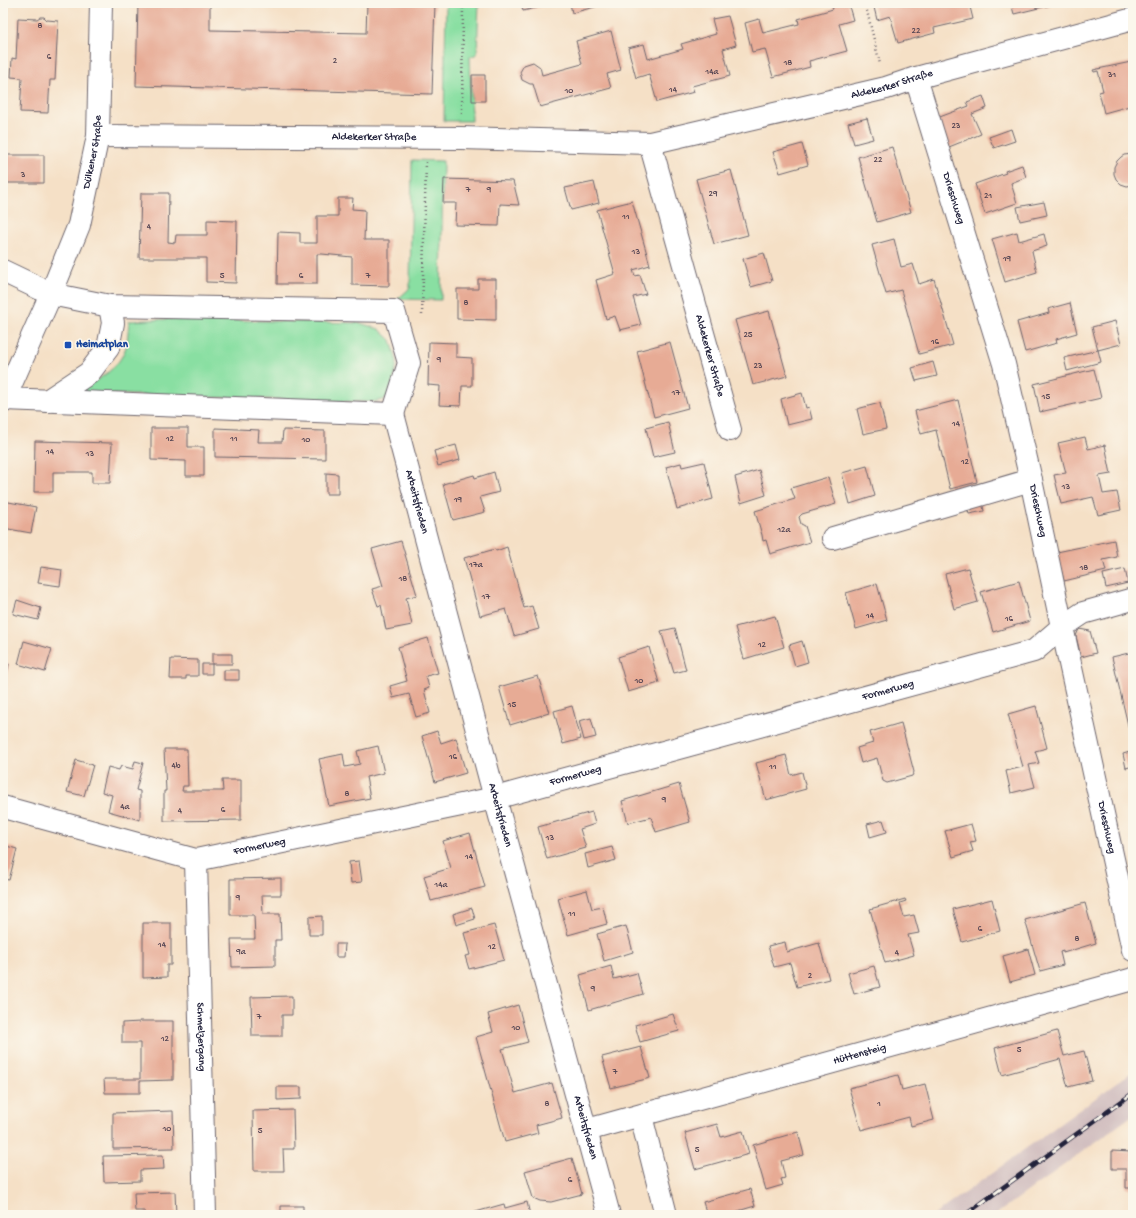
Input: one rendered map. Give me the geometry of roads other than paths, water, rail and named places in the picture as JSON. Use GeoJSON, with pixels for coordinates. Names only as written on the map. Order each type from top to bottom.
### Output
{"type":"FeatureCollection","features":[{"type":"Feature","properties":{"kind":"street","name":"Dülkener Straße"},"geometry":{"type":"LineString","coordinates":[[51,294],[79,225],[98,136],[101,3]]}},
{"type":"Feature","properties":{"kind":"street","name":"Aldekerker Straße"},"geometry":{"type":"LineString","coordinates":[[98,136],[462,138],[650,143],[886,88],[916,78],[1133,19]]}},
{"type":"Feature","properties":{"kind":"street","name":"Drieschweg"},"geometry":{"type":"LineString","coordinates":[[916,78],[1004,364],[1031,480],[1133,950]]}},
{"type":"Feature","properties":{"kind":"street","name":"Aldekerker Straße"},"geometry":{"type":"LineString","coordinates":[[650,143],[730,430]]}},
{"type":"Feature","properties":{"kind":"street"},"geometry":{"type":"LineString","coordinates":[[3,271],[51,294],[110,306],[394,311],[409,363],[392,414],[3,400],[51,294]]}},
{"type":"Feature","properties":{"kind":"street"},"geometry":{"type":"LineString","coordinates":[[47,401],[89,373],[108,348],[113,324],[110,306]]}},
{"type":"Feature","properties":{"kind":"street","name":"Arbeitsfrieden"},"geometry":{"type":"LineString","coordinates":[[392,414],[609,1215]]}},
{"type":"Feature","properties":{"kind":"street"},"geometry":{"type":"LineString","coordinates":[[833,538],[1031,480]]}},
{"type":"Feature","properties":{"kind":"street","name":"Formerweg"},"geometry":{"type":"LineString","coordinates":[[3,807],[196,860],[495,798],[1034,651],[1062,627],[1083,613],[1133,599]]}},
{"type":"Feature","properties":{"kind":"street","name":"Schmelzergang"},"geometry":{"type":"LineString","coordinates":[[196,860],[205,1215]]}},
{"type":"Feature","properties":{"kind":"street","name":"Hüttensteig"},"geometry":{"type":"LineString","coordinates":[[587,1130],[1133,979]]}},
{"type":"Feature","properties":{"kind":"street"},"geometry":{"type":"LineString","coordinates":[[641,1116],[666,1215]]}},
{"type":"Feature","properties":{"kind":"railway"},"geometry":{"type":"LineString","coordinates":[[965,1215],[1133,1093]]}},
{"type":"Feature","properties":{"kind":"place","name":"Heimatplan"},"geometry":{"type":"Point","coordinates":[68,345]}}]}
